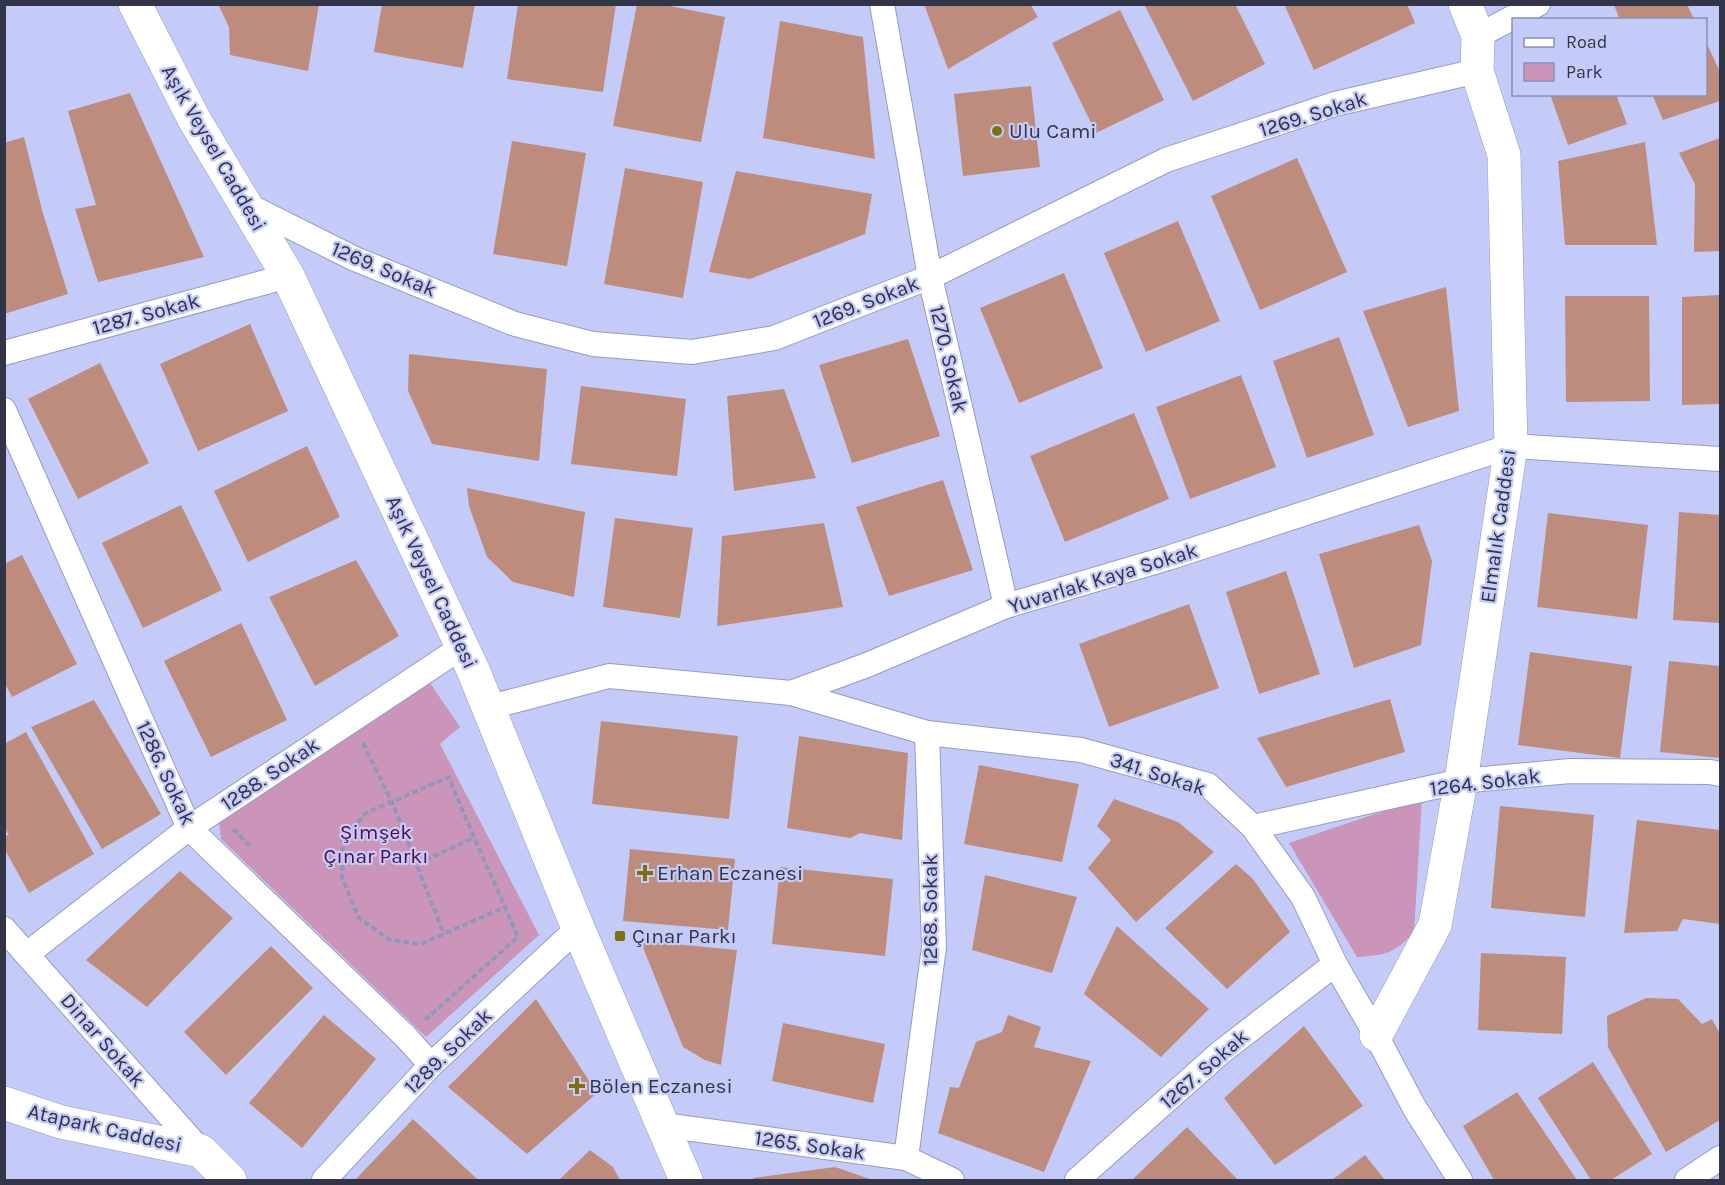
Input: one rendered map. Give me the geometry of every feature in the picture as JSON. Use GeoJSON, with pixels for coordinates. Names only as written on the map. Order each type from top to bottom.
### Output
{"type":"FeatureCollection","features":[{"type":"Feature","properties":{"kind":"street","name":"Aşık Veysel Caddesi"},"geometry":{"type":"LineString","coordinates":[[135,4],[194,119],[288,276],[462,647],[490,707],[578,928],[686,1180]]}},
{"type":"Feature","properties":{"kind":"street","name":"1270. Sokak"},"geometry":{"type":"LineString","coordinates":[[882,4],[930,277],[1006,606]]}},
{"type":"Feature","properties":{"kind":"street","name":"Elmalık Caddesi"},"geometry":{"type":"LineString","coordinates":[[1376,1035],[1435,925],[1461,781],[1511,446],[1504,155],[1477,71],[1478,36],[1465,4]]}},
{"type":"Feature","properties":{"kind":"street"},"geometry":{"type":"LineString","coordinates":[[1478,36],[1538,4]]}},
{"type":"Feature","properties":{"kind":"street","name":"1269. Sokak"},"geometry":{"type":"LineString","coordinates":[[247,206],[355,259],[515,324],[593,344],[692,352],[774,338],[930,277],[1166,160],[1335,104],[1477,71]]}},
{"type":"Feature","properties":{"kind":"street","name":"1287. Sokak"},"geometry":{"type":"LineString","coordinates":[[4,353],[288,276]]}},
{"type":"Feature","properties":{"kind":"street","name":"1286. Sokak"},"geometry":{"type":"LineString","coordinates":[[4,410],[189,828],[405,1036],[431,1065]]}},
{"type":"Feature","properties":{"kind":"street","name":"Yuvarlak Kaya Sokak"},"geometry":{"type":"LineString","coordinates":[[490,707],[609,676],[791,693],[867,665],[1006,606],[1168,558],[1511,446],[1720,459]]}},
{"type":"Feature","properties":{"kind":"street","name":"1288. Sokak"},"geometry":{"type":"LineString","coordinates":[[27,954],[189,828],[462,647]]}},
{"type":"Feature","properties":{"kind":"street","name":"341. Sokak"},"geometry":{"type":"LineString","coordinates":[[791,693],[927,733],[1082,750],[1208,785],[1253,827],[1303,897],[1335,964],[1414,1107],[1460,1180]]}},
{"type":"Feature","properties":{"kind":"street","name":"1268. Sokak"},"geometry":{"type":"LineString","coordinates":[[906,1158],[934,947],[927,733]]}},
{"type":"Feature","properties":{"kind":"street","name":"1264. Sokak"},"geometry":{"type":"LineString","coordinates":[[1253,827],[1461,781],[1570,771],[1720,774]]}},
{"type":"Feature","properties":{"kind":"street","name":"1289. Sokak"},"geometry":{"type":"LineString","coordinates":[[324,1180],[431,1065],[578,928]]}},
{"type":"Feature","properties":{"kind":"street","name":"Dinar Sokak"},"geometry":{"type":"LineString","coordinates":[[4,929],[201,1150]]}},
{"type":"Feature","properties":{"kind":"street","name":"1267. Sokak"},"geometry":{"type":"LineString","coordinates":[[1077,1180],[1220,1053],[1335,964]]}},
{"type":"Feature","properties":{"kind":"street","name":"Atapark Caddesi"},"geometry":{"type":"LineString","coordinates":[[4,1103],[61,1122],[201,1150],[230,1180]]}},
{"type":"Feature","properties":{"kind":"street","name":"1265. Sokak"},"geometry":{"type":"LineString","coordinates":[[663,1125],[906,1158],[952,1180]]}},
{"type":"Feature","properties":{"kind":"street"},"geometry":{"type":"LineString","coordinates":[[1691,1179],[1720,1158]]}},
{"type":"Feature","properties":{"kind":"path"},"geometry":{"type":"LineString","coordinates":[[360,737],[392,802],[444,934]]}},
{"type":"Feature","properties":{"kind":"path"},"geometry":{"type":"LineString","coordinates":[[405,1036],[518,937],[505,907],[473,838],[449,777],[366,813],[343,839],[342,878],[359,918],[390,940],[422,944],[505,907]]}},
{"type":"Feature","properties":{"kind":"path"},"geometry":{"type":"LineString","coordinates":[[240,821],[231,827],[256,853]]}},
{"type":"Feature","properties":{"kind":"path"},"geometry":{"type":"LineString","coordinates":[[417,864],[473,838]]}},
{"type":"Feature","properties":{"kind":"green space","name":"Şimşek Çınar Parkı"},"geometry":{"type":"Polygon","coordinates":[[[430,683],[460,727],[440,744],[539,935],[426,1037],[221,839],[219,822],[430,683]]]}},
{"type":"Feature","properties":{"kind":"green space"},"geometry":{"type":"Polygon","coordinates":[[[1422,798],[1414,932],[1401,945],[1389,952],[1357,957],[1289,843],[1422,798]]]}},
{"type":"Feature","properties":{"kind":"building"},"geometry":{"type":"Polygon","coordinates":[[[218,4],[319,4],[308,71],[230,55],[229,27],[218,4]]]}},
{"type":"Feature","properties":{"kind":"building"},"geometry":{"type":"Polygon","coordinates":[[[382,4],[475,4],[463,68],[374,52],[382,4]]]}},
{"type":"Feature","properties":{"kind":"building"},"geometry":{"type":"Polygon","coordinates":[[[518,4],[616,4],[603,92],[507,79],[518,4]]]}},
{"type":"Feature","properties":{"kind":"building"},"geometry":{"type":"Polygon","coordinates":[[[637,4],[660,4],[725,17],[701,142],[613,126],[637,4]]]}},
{"type":"Feature","properties":{"kind":"building"},"geometry":{"type":"Polygon","coordinates":[[[924,4],[1030,4],[1038,17],[948,69],[924,4]]]}},
{"type":"Feature","properties":{"kind":"building"},"geometry":{"type":"Polygon","coordinates":[[[1144,4],[1235,4],[1265,64],[1193,101],[1144,4]]]}},
{"type":"Feature","properties":{"kind":"building"},"geometry":{"type":"Polygon","coordinates":[[[1284,4],[1407,4],[1415,23],[1314,70],[1284,4]]]}},
{"type":"Feature","properties":{"kind":"building"},"geometry":{"type":"Polygon","coordinates":[[[1687,4],[1693,18],[1619,18],[1614,5],[1687,4]]]}},
{"type":"Feature","properties":{"kind":"building"},"geometry":{"type":"Polygon","coordinates":[[[1120,10],[1164,100],[1096,133],[1052,43],[1120,10]]]}},
{"type":"Feature","properties":{"kind":"building"},"geometry":{"type":"Polygon","coordinates":[[[780,21],[863,37],[875,159],[763,138],[780,21]]]}},
{"type":"Feature","properties":{"kind":"building"},"geometry":{"type":"Polygon","coordinates":[[[1707,44],[1720,72],[1720,101],[1663,120],[1653,96],[1707,96],[1707,44]]]}},
{"type":"Feature","properties":{"kind":"building","name":"Ulu Cami"},"geometry":{"type":"Polygon","coordinates":[[[1031,86],[1040,167],[963,176],[954,94],[1031,86]]]}},
{"type":"Feature","properties":{"kind":"building"},"geometry":{"type":"Polygon","coordinates":[[[130,93],[204,257],[98,282],[75,209],[96,205],[68,111],[130,93]]]}},
{"type":"Feature","properties":{"kind":"building"},"geometry":{"type":"Polygon","coordinates":[[[1551,96],[1617,96],[1627,124],[1568,145],[1551,96]]]}},
{"type":"Feature","properties":{"kind":"building"},"geometry":{"type":"Polygon","coordinates":[[[24,137],[42,210],[68,294],[4,314],[4,143],[24,137]]]}},
{"type":"Feature","properties":{"kind":"building"},"geometry":{"type":"Polygon","coordinates":[[[1720,138],[1720,251],[1694,252],[1695,184],[1679,153],[1720,138]]]}},
{"type":"Feature","properties":{"kind":"building"},"geometry":{"type":"Polygon","coordinates":[[[512,141],[586,153],[567,266],[493,254],[512,141]]]}},
{"type":"Feature","properties":{"kind":"building"},"geometry":{"type":"Polygon","coordinates":[[[1645,142],[1657,245],[1565,245],[1558,161],[1645,142]]]}},
{"type":"Feature","properties":{"kind":"building"},"geometry":{"type":"Polygon","coordinates":[[[1297,158],[1347,272],[1260,310],[1211,196],[1297,158]]]}},
{"type":"Feature","properties":{"kind":"building"},"geometry":{"type":"Polygon","coordinates":[[[625,168],[703,182],[683,298],[604,284],[625,168]]]}},
{"type":"Feature","properties":{"kind":"building"},"geometry":{"type":"Polygon","coordinates":[[[736,171],[872,194],[865,234],[750,279],[709,272],[736,171]]]}},
{"type":"Feature","properties":{"kind":"building"},"geometry":{"type":"Polygon","coordinates":[[[1178,221],[1220,321],[1146,352],[1104,253],[1178,221]]]}},
{"type":"Feature","properties":{"kind":"building"},"geometry":{"type":"Polygon","coordinates":[[[1064,273],[1103,368],[1019,403],[980,308],[1064,273]]]}},
{"type":"Feature","properties":{"kind":"building"},"geometry":{"type":"Polygon","coordinates":[[[1446,287],[1459,411],[1408,427],[1363,311],[1446,287]]]}},
{"type":"Feature","properties":{"kind":"building"},"geometry":{"type":"Polygon","coordinates":[[[1720,295],[1720,404],[1682,405],[1682,297],[1720,295]]]}},
{"type":"Feature","properties":{"kind":"building"},"geometry":{"type":"Polygon","coordinates":[[[1565,296],[1649,296],[1650,401],[1566,402],[1565,296]]]}},
{"type":"Feature","properties":{"kind":"building"},"geometry":{"type":"Polygon","coordinates":[[[250,324],[288,411],[198,451],[160,364],[250,324]]]}},
{"type":"Feature","properties":{"kind":"building"},"geometry":{"type":"Polygon","coordinates":[[[1339,337],[1374,435],[1307,458],[1273,361],[1339,337]]]}},
{"type":"Feature","properties":{"kind":"building"},"geometry":{"type":"Polygon","coordinates":[[[908,339],[940,436],[852,463],[819,365],[908,339]]]}},
{"type":"Feature","properties":{"kind":"building"},"geometry":{"type":"Polygon","coordinates":[[[409,354],[547,369],[539,461],[432,444],[408,391],[409,354]]]}},
{"type":"Feature","properties":{"kind":"building"},"geometry":{"type":"Polygon","coordinates":[[[100,363],[149,463],[78,499],[28,399],[100,363]]]}},
{"type":"Feature","properties":{"kind":"building"},"geometry":{"type":"Polygon","coordinates":[[[1241,375],[1276,467],[1190,499],[1156,407],[1241,375]]]}},
{"type":"Feature","properties":{"kind":"building"},"geometry":{"type":"Polygon","coordinates":[[[581,386],[686,399],[677,476],[571,464],[581,386]]]}},
{"type":"Feature","properties":{"kind":"building"},"geometry":{"type":"Polygon","coordinates":[[[784,389],[816,478],[734,491],[727,396],[784,389]]]}},
{"type":"Feature","properties":{"kind":"building"},"geometry":{"type":"Polygon","coordinates":[[[1134,413],[1169,499],[1065,542],[1030,456],[1134,413]]]}},
{"type":"Feature","properties":{"kind":"building"},"geometry":{"type":"Polygon","coordinates":[[[307,446],[340,517],[248,562],[214,491],[307,446]]]}},
{"type":"Feature","properties":{"kind":"building"},"geometry":{"type":"Polygon","coordinates":[[[943,480],[973,570],[889,596],[856,507],[943,480]]]}},
{"type":"Feature","properties":{"kind":"building"},"geometry":{"type":"Polygon","coordinates":[[[467,488],[585,512],[574,597],[513,582],[487,557],[469,506],[467,488]]]}},
{"type":"Feature","properties":{"kind":"building"},"geometry":{"type":"Polygon","coordinates":[[[181,505],[222,590],[143,628],[102,543],[181,505]]]}},
{"type":"Feature","properties":{"kind":"building"},"geometry":{"type":"Polygon","coordinates":[[[1679,512],[1720,515],[1720,623],[1673,620],[1679,512]]]}},
{"type":"Feature","properties":{"kind":"building"},"geometry":{"type":"Polygon","coordinates":[[[1548,513],[1648,525],[1637,619],[1537,607],[1548,513]]]}},
{"type":"Feature","properties":{"kind":"building"},"geometry":{"type":"Polygon","coordinates":[[[615,518],[693,528],[680,618],[603,607],[615,518]]]}},
{"type":"Feature","properties":{"kind":"building"},"geometry":{"type":"Polygon","coordinates":[[[824,523],[843,607],[717,626],[722,536],[824,523]]]}},
{"type":"Feature","properties":{"kind":"building"},"geometry":{"type":"Polygon","coordinates":[[[1419,525],[1432,561],[1421,645],[1354,668],[1319,554],[1419,525]]]}},
{"type":"Feature","properties":{"kind":"building"},"geometry":{"type":"Polygon","coordinates":[[[22,555],[77,664],[12,697],[4,682],[4,564],[22,555]]]}},
{"type":"Feature","properties":{"kind":"building"},"geometry":{"type":"Polygon","coordinates":[[[356,560],[399,636],[315,686],[269,597],[356,560]]]}},
{"type":"Feature","properties":{"kind":"building"},"geometry":{"type":"Polygon","coordinates":[[[1286,571],[1320,674],[1259,694],[1226,592],[1286,571]]]}},
{"type":"Feature","properties":{"kind":"building"},"geometry":{"type":"Polygon","coordinates":[[[1189,604],[1219,688],[1109,727],[1079,644],[1189,604]]]}},
{"type":"Feature","properties":{"kind":"building"},"geometry":{"type":"Polygon","coordinates":[[[241,623],[287,720],[211,757],[164,661],[241,623]]]}},
{"type":"Feature","properties":{"kind":"building"},"geometry":{"type":"Polygon","coordinates":[[[1530,652],[1632,666],[1620,758],[1518,745],[1530,652]]]}},
{"type":"Feature","properties":{"kind":"building"},"geometry":{"type":"Polygon","coordinates":[[[1669,661],[1720,666],[1720,758],[1660,752],[1669,661]]]}},
{"type":"Feature","properties":{"kind":"building"},"geometry":{"type":"Polygon","coordinates":[[[1390,699],[1405,752],[1286,787],[1257,738],[1390,699]]]}},
{"type":"Feature","properties":{"kind":"building"},"geometry":{"type":"Polygon","coordinates":[[[94,700],[161,814],[102,849],[31,727],[94,700]]]}},
{"type":"Feature","properties":{"kind":"building"},"geometry":{"type":"Polygon","coordinates":[[[601,721],[738,736],[729,819],[592,804],[601,721]]]}},
{"type":"Feature","properties":{"kind":"building"},"geometry":{"type":"Polygon","coordinates":[[[26,732],[94,854],[29,893],[4,848],[4,836],[9,835],[4,827],[4,744],[26,732]]]}},
{"type":"Feature","properties":{"kind":"building"},"geometry":{"type":"Polygon","coordinates":[[[799,736],[908,753],[902,840],[860,833],[850,838],[787,828],[799,736]]]}},
{"type":"Feature","properties":{"kind":"building"},"geometry":{"type":"Polygon","coordinates":[[[979,765],[1079,784],[1062,862],[964,844],[979,765]]]}},
{"type":"Feature","properties":{"kind":"building"},"geometry":{"type":"Polygon","coordinates":[[[1114,799],[1178,822],[1214,852],[1136,922],[1088,868],[1111,840],[1097,826],[1114,799]]]}},
{"type":"Feature","properties":{"kind":"building"},"geometry":{"type":"Polygon","coordinates":[[[1500,806],[1594,815],[1585,917],[1491,908],[1500,806]]]}},
{"type":"Feature","properties":{"kind":"building"},"geometry":{"type":"Polygon","coordinates":[[[1637,820],[1720,830],[1720,924],[1683,919],[1677,931],[1624,933],[1637,820]]]}},
{"type":"Feature","properties":{"kind":"building"},"geometry":{"type":"Polygon","coordinates":[[[630,849],[735,859],[728,930],[623,921],[630,849]]]}},
{"type":"Feature","properties":{"kind":"building"},"geometry":{"type":"Polygon","coordinates":[[[1236,864],[1253,879],[1290,932],[1227,989],[1165,928],[1236,864]]]}},
{"type":"Feature","properties":{"kind":"building"},"geometry":{"type":"Polygon","coordinates":[[[780,867],[893,879],[885,956],[772,944],[780,867]]]}},
{"type":"Feature","properties":{"kind":"building"},"geometry":{"type":"Polygon","coordinates":[[[180,871],[233,918],[147,1007],[86,960],[180,871]]]}},
{"type":"Feature","properties":{"kind":"building"},"geometry":{"type":"Polygon","coordinates":[[[985,875],[1077,897],[1052,973],[972,950],[985,875]]]}},
{"type":"Feature","properties":{"kind":"building"},"geometry":{"type":"Polygon","coordinates":[[[1117,926],[1209,1009],[1161,1057],[1084,994],[1117,926]]]}},
{"type":"Feature","properties":{"kind":"building"},"geometry":{"type":"Polygon","coordinates":[[[643,941],[737,950],[721,1065],[705,1060],[683,1047],[644,950],[643,941]]]}},
{"type":"Feature","properties":{"kind":"building"},"geometry":{"type":"Polygon","coordinates":[[[271,946],[313,988],[226,1075],[184,1032],[271,946]]]}},
{"type":"Feature","properties":{"kind":"building"},"geometry":{"type":"Polygon","coordinates":[[[1481,953],[1566,957],[1562,1034],[1478,1030],[1481,953]]]}},
{"type":"Feature","properties":{"kind":"building"},"geometry":{"type":"Polygon","coordinates":[[[1646,998],[1678,999],[1702,1024],[1712,1019],[1720,1034],[1720,1120],[1666,1152],[1608,1047],[1607,1016],[1646,998]]]}},
{"type":"Feature","properties":{"kind":"building"},"geometry":{"type":"Polygon","coordinates":[[[536,999],[597,1093],[527,1154],[448,1087],[536,999]]]}},
{"type":"Feature","properties":{"kind":"building"},"geometry":{"type":"Polygon","coordinates":[[[324,1015],[376,1059],[302,1148],[249,1103],[324,1015]]]}},
{"type":"Feature","properties":{"kind":"building"},"geometry":{"type":"Polygon","coordinates":[[[1008,1015],[1041,1027],[1034,1047],[1091,1061],[1044,1172],[938,1133],[950,1087],[959,1088],[976,1042],[1002,1032],[1008,1015]]]}},
{"type":"Feature","properties":{"kind":"building"},"geometry":{"type":"Polygon","coordinates":[[[783,1023],[885,1044],[873,1103],[772,1081],[783,1023]]]}},
{"type":"Feature","properties":{"kind":"building"},"geometry":{"type":"Polygon","coordinates":[[[1304,1026],[1363,1106],[1275,1165],[1224,1098],[1304,1026]]]}},
{"type":"Feature","properties":{"kind":"building"},"geometry":{"type":"Polygon","coordinates":[[[1593,1062],[1652,1154],[1611,1180],[1591,1180],[1538,1098],[1593,1062]]]}},
{"type":"Feature","properties":{"kind":"building"},"geometry":{"type":"Polygon","coordinates":[[[1517,1092],[1577,1180],[1494,1180],[1463,1126],[1517,1092]]]}},
{"type":"Feature","properties":{"kind":"building"},"geometry":{"type":"Polygon","coordinates":[[[413,1119],[478,1180],[355,1180],[413,1119]]]}},
{"type":"Feature","properties":{"kind":"building"},"geometry":{"type":"Polygon","coordinates":[[[1187,1127],[1238,1180],[1132,1180],[1187,1127]]]}},
{"type":"Feature","properties":{"kind":"building"},"geometry":{"type":"Polygon","coordinates":[[[590,1150],[613,1167],[620,1180],[559,1180],[590,1150]]]}},
{"type":"Feature","properties":{"kind":"building"},"geometry":{"type":"Polygon","coordinates":[[[1365,1155],[1385,1180],[1332,1180],[1365,1155]]]}},
{"type":"Feature","properties":{"kind":"building"},"geometry":{"type":"Polygon","coordinates":[[[835,1167],[873,1180],[754,1180],[753,1178],[835,1167]]]}},
{"type":"Feature","properties":{"kind":"place","name":"Ulu Cami"},"geometry":{"type":"Point","coordinates":[997,131]}},
{"type":"Feature","properties":{"kind":"place","name":"Erhan Eczanesi"},"geometry":{"type":"Point","coordinates":[645,873]}},
{"type":"Feature","properties":{"kind":"place","name":"Çınar Parkı"},"geometry":{"type":"Point","coordinates":[620,936]}},
{"type":"Feature","properties":{"kind":"place","name":"Bölen Eczanesi"},"geometry":{"type":"Point","coordinates":[577,1086]}}]}
